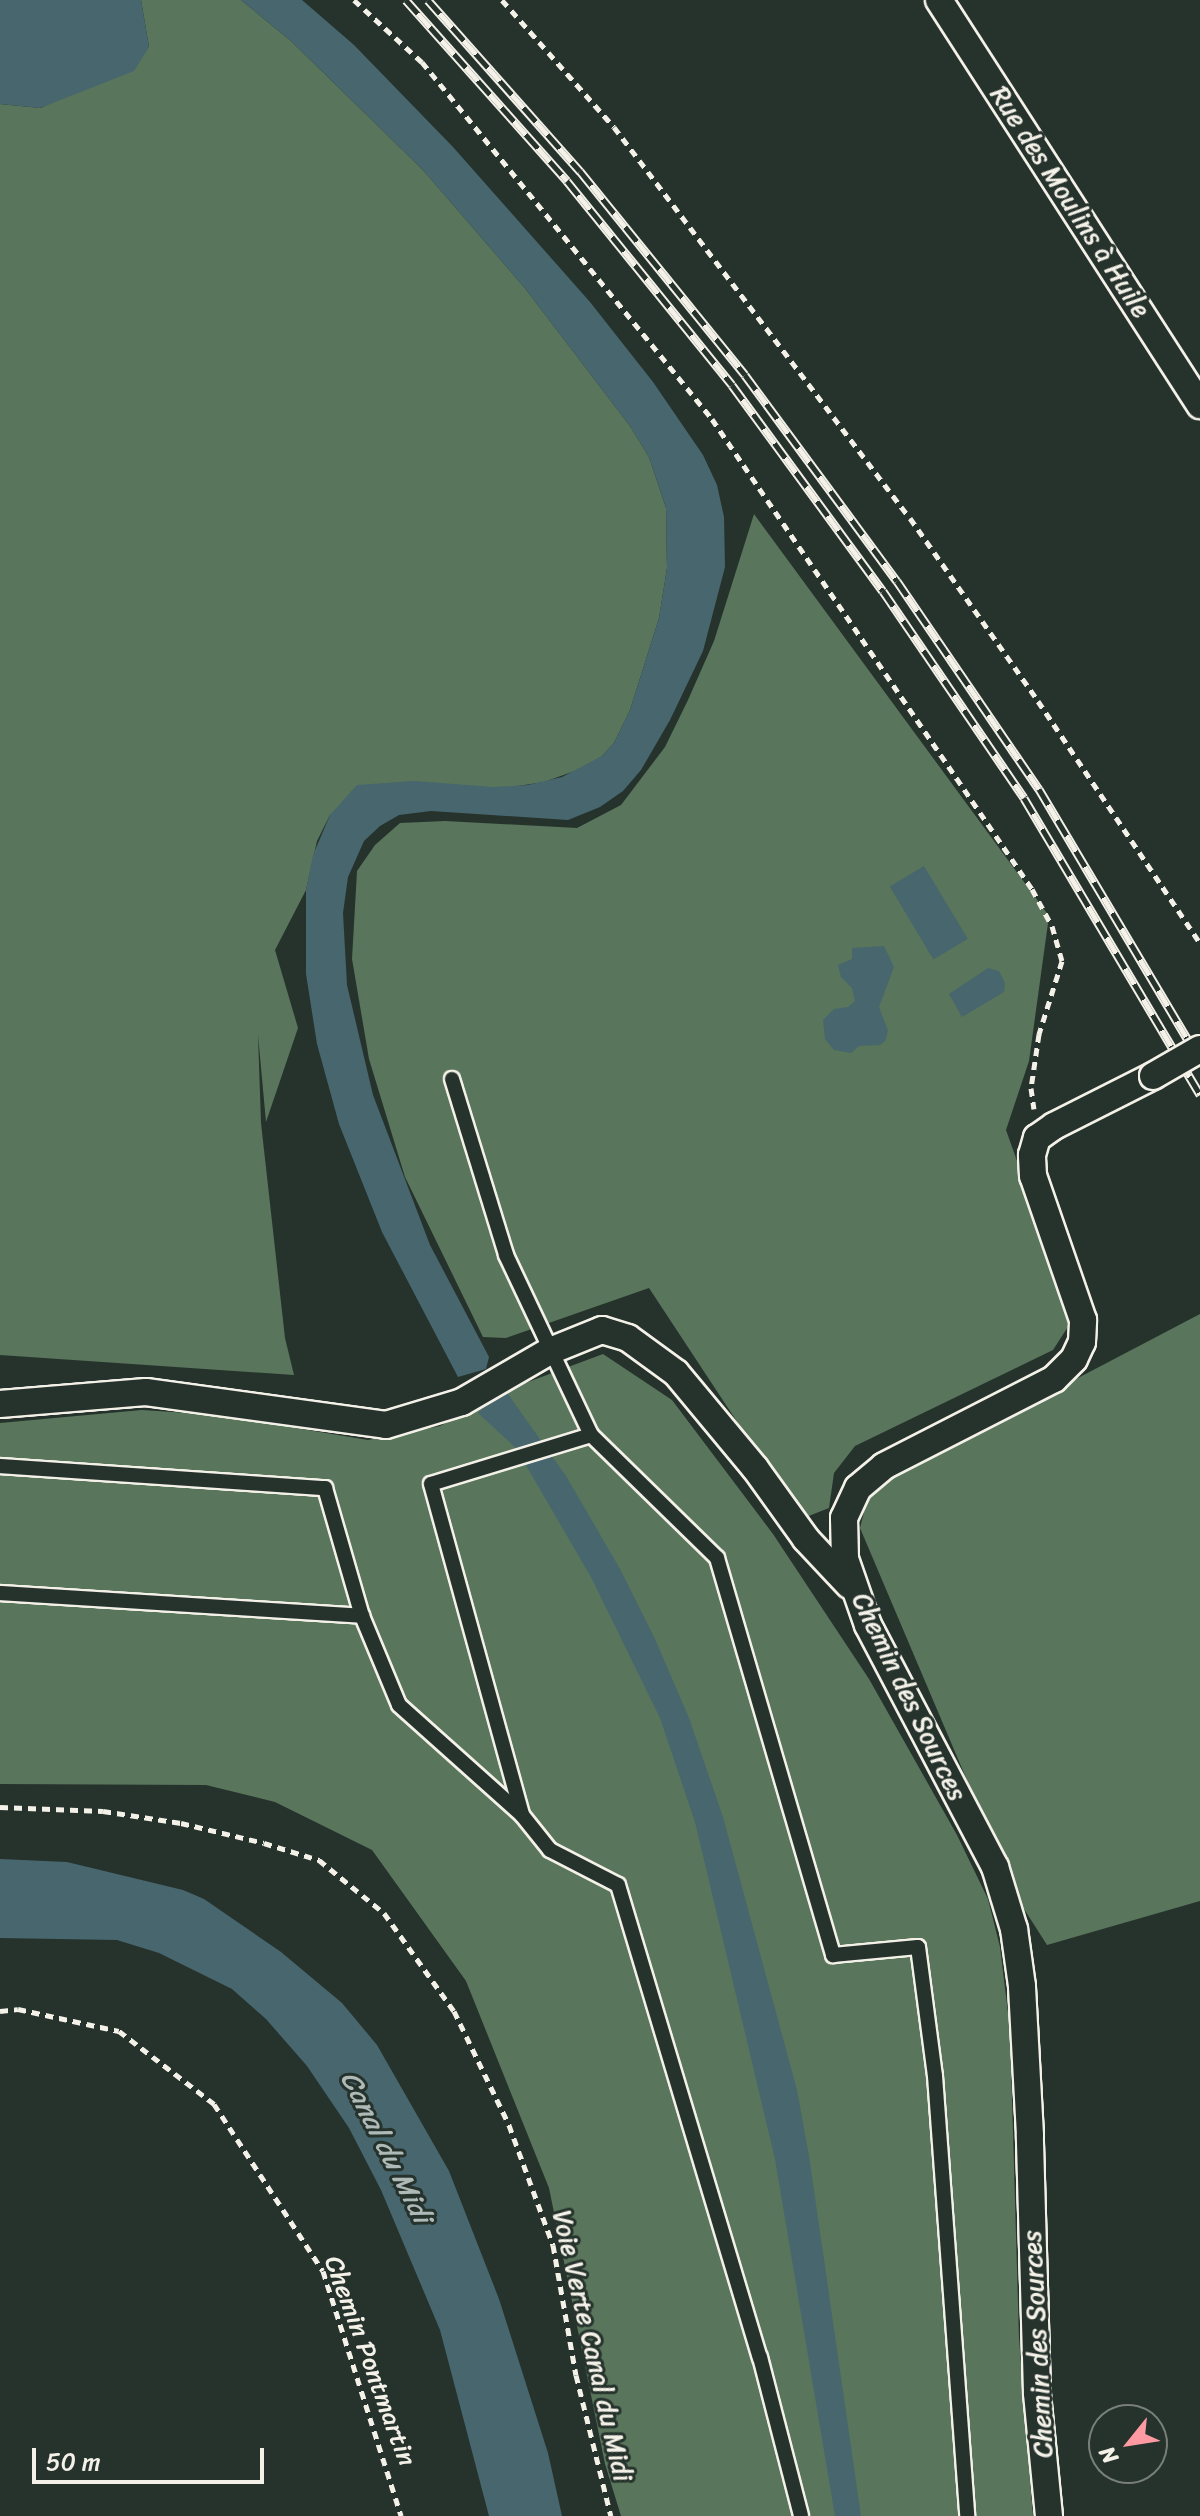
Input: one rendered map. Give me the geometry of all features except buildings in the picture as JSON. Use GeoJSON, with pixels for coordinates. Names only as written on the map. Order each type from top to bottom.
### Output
{"type":"FeatureCollection","features":[{"type":"Feature","properties":{"kind":"street","name":"Rue des Moulins à Huile"},"geometry":{"type":"LineString","coordinates":[[939,0],[1200,405]]}},
{"type":"Feature","properties":{"kind":"street"},"geometry":{"type":"LineString","coordinates":[[1037,1138],[1200,1049]]}},
{"type":"Feature","properties":{"kind":"street","name":"Chemin des Sources"},"geometry":{"type":"LineString","coordinates":[[1037,1138],[1032,1155],[1033,1176],[1083,1320],[1082,1342],[1074,1359],[1054,1379],[884,1466],[858,1488],[844,1518],[845,1559],[868,1625],[995,1867],[1014,1929],[1022,1986],[1030,2135],[1037,2393],[1049,2516]]}},
{"type":"Feature","properties":{"kind":"street"},"geometry":{"type":"LineString","coordinates":[[0,1404],[146,1392],[386,1425],[462,1402],[550,1351],[602,1330],[628,1338],[676,1373],[755,1468],[806,1539],[855,1590]]}},
{"type":"Feature","properties":{"kind":"lane"},"geometry":{"type":"LineString","coordinates":[[452,1079],[506,1255],[591,1435],[717,1558],[833,1955],[918,1947],[935,2076],[967,2516]]}},
{"type":"Feature","properties":{"kind":"lane"},"geometry":{"type":"LineString","coordinates":[[522,1815],[431,1484],[591,1435]]}},
{"type":"Feature","properties":{"kind":"lane"},"geometry":{"type":"LineString","coordinates":[[0,1466],[325,1488],[362,1616],[399,1705],[522,1815],[550,1850],[618,1885],[760,2357],[801,2516]]}},
{"type":"Feature","properties":{"kind":"lane"},"geometry":{"type":"LineString","coordinates":[[0,1593],[362,1616]]}},
{"type":"Feature","properties":{"kind":"path"},"geometry":{"type":"LineString","coordinates":[[354,0],[422,62],[712,419],[1032,889],[1052,926],[1062,961],[1039,1034],[1031,1088],[1037,1138]]}},
{"type":"Feature","properties":{"kind":"path"},"geometry":{"type":"LineString","coordinates":[[502,0],[614,127],[910,518],[1038,701],[1200,943]]}},
{"type":"Feature","properties":{"kind":"path","name":"Voie Verte Canal du Midi"},"geometry":{"type":"LineString","coordinates":[[0,1807],[103,1811],[181,1823],[264,1843],[319,1860],[384,1913],[454,2011],[509,2125],[553,2245],[576,2375],[611,2516]]}},
{"type":"Feature","properties":{"kind":"path","name":"Chemin Pontmartin"},"geometry":{"type":"LineString","coordinates":[[0,2011],[18,2009],[119,2031],[214,2104],[323,2271],[401,2516]]}},
{"type":"Feature","properties":{"kind":"green space"},"geometry":{"type":"Polygon","coordinates":[[[141,0],[241,0],[291,41],[423,170],[524,287],[630,426],[649,457],[666,508],[667,568],[659,618],[630,710],[614,743],[602,756],[583,768],[544,782],[330,815],[317,841],[306,890],[275,950],[298,1028],[266,1122],[258,1035],[261,1123],[285,1338],[294,1375],[0,1355],[0,104],[41,108],[149,47],[141,0]]]}},
{"type":"Feature","properties":{"kind":"green space"},"geometry":{"type":"Polygon","coordinates":[[[754,514],[1049,916],[1029,1061],[1006,1130],[1073,1319],[1053,1350],[855,1446],[834,1473],[829,1508],[801,1519],[649,1288],[506,1338],[483,1337],[405,1177],[369,1059],[352,959],[357,871],[375,845],[400,823],[445,821],[577,828],[621,805],[665,747],[688,700],[714,641],[754,514]]]}},
{"type":"Feature","properties":{"kind":"green space"},"geometry":{"type":"Polygon","coordinates":[[[1200,1314],[1200,1901],[1047,1945],[1017,1898],[860,1528],[867,1500],[889,1477],[1200,1314]]]}},
{"type":"Feature","properties":{"kind":"green space"},"geometry":{"type":"Polygon","coordinates":[[[603,1354],[672,1400],[773,1534],[869,1679],[957,1835],[988,1899],[1000,1947],[1010,2029],[1019,2338],[1033,2516],[621,2516],[605,2464],[549,2188],[466,1981],[372,1850],[275,1802],[206,1785],[0,1784],[0,1423],[142,1410],[218,1415],[368,1440],[440,1426],[520,1385],[603,1354]]]}},
{"type":"Feature","properties":{"kind":"water"},"geometry":{"type":"Polygon","coordinates":[[[0,0],[141,0],[149,47],[134,71],[40,108],[0,104],[0,0]]]}},
{"type":"Feature","properties":{"kind":"water"},"geometry":{"type":"Polygon","coordinates":[[[241,0],[302,0],[354,45],[453,147],[590,302],[653,382],[703,455],[717,485],[724,517],[725,567],[703,651],[670,720],[641,770],[623,791],[600,807],[568,820],[431,811],[399,815],[380,826],[364,841],[348,877],[343,913],[347,985],[373,1095],[430,1245],[489,1357],[486,1369],[458,1377],[382,1232],[339,1124],[317,1044],[306,974],[306,890],[313,855],[330,815],[357,785],[414,781],[493,787],[528,785],[562,777],[602,756],[614,743],[630,710],[659,618],[667,568],[666,508],[649,457],[630,426],[524,287],[423,170],[291,41],[241,0]]]}},
{"type":"Feature","properties":{"kind":"water"},"geometry":{"type":"Polygon","coordinates":[[[924,866],[968,939],[933,959],[890,887],[924,866]]]}},
{"type":"Feature","properties":{"kind":"water"},"geometry":{"type":"Polygon","coordinates":[[[884,946],[894,967],[879,1007],[888,1031],[885,1041],[880,1045],[859,1046],[851,1053],[834,1050],[825,1039],[823,1020],[834,1009],[848,1007],[855,1001],[852,988],[841,977],[838,965],[852,959],[852,948],[884,946]]]}},
{"type":"Feature","properties":{"kind":"water"},"geometry":{"type":"Polygon","coordinates":[[[988,968],[999,971],[1005,983],[1004,992],[962,1017],[949,994],[988,968]]]}},
{"type":"Feature","properties":{"kind":"water"},"geometry":{"type":"Polygon","coordinates":[[[503,1387],[566,1476],[620,1569],[689,1718],[723,1817],[797,2090],[861,2516],[835,2516],[775,2159],[695,1822],[660,1718],[592,1579],[516,1448],[478,1413],[503,1387]]]}},
{"type":"Feature","properties":{"kind":"water","name":"Canal du Midi"},"geometry":{"type":"Polygon","coordinates":[[[0,1859],[67,1862],[183,1890],[204,1899],[281,1952],[342,2003],[377,2045],[449,2171],[499,2299],[548,2453],[562,2516],[489,2516],[440,2330],[381,2190],[349,2128],[307,2066],[266,2019],[232,1989],[159,1953],[117,1940],[0,1938],[0,1859]]]}},
{"type":"Feature","properties":{"kind":"railway"},"geometry":{"type":"LineString","coordinates":[[406,0],[567,181],[732,385],[883,591],[1024,798],[1200,1095]]}},
{"type":"Feature","properties":{"kind":"railway"},"geometry":{"type":"LineString","coordinates":[[428,0],[580,171],[745,375],[897,581],[1039,789],[1200,1060]]}}]}
